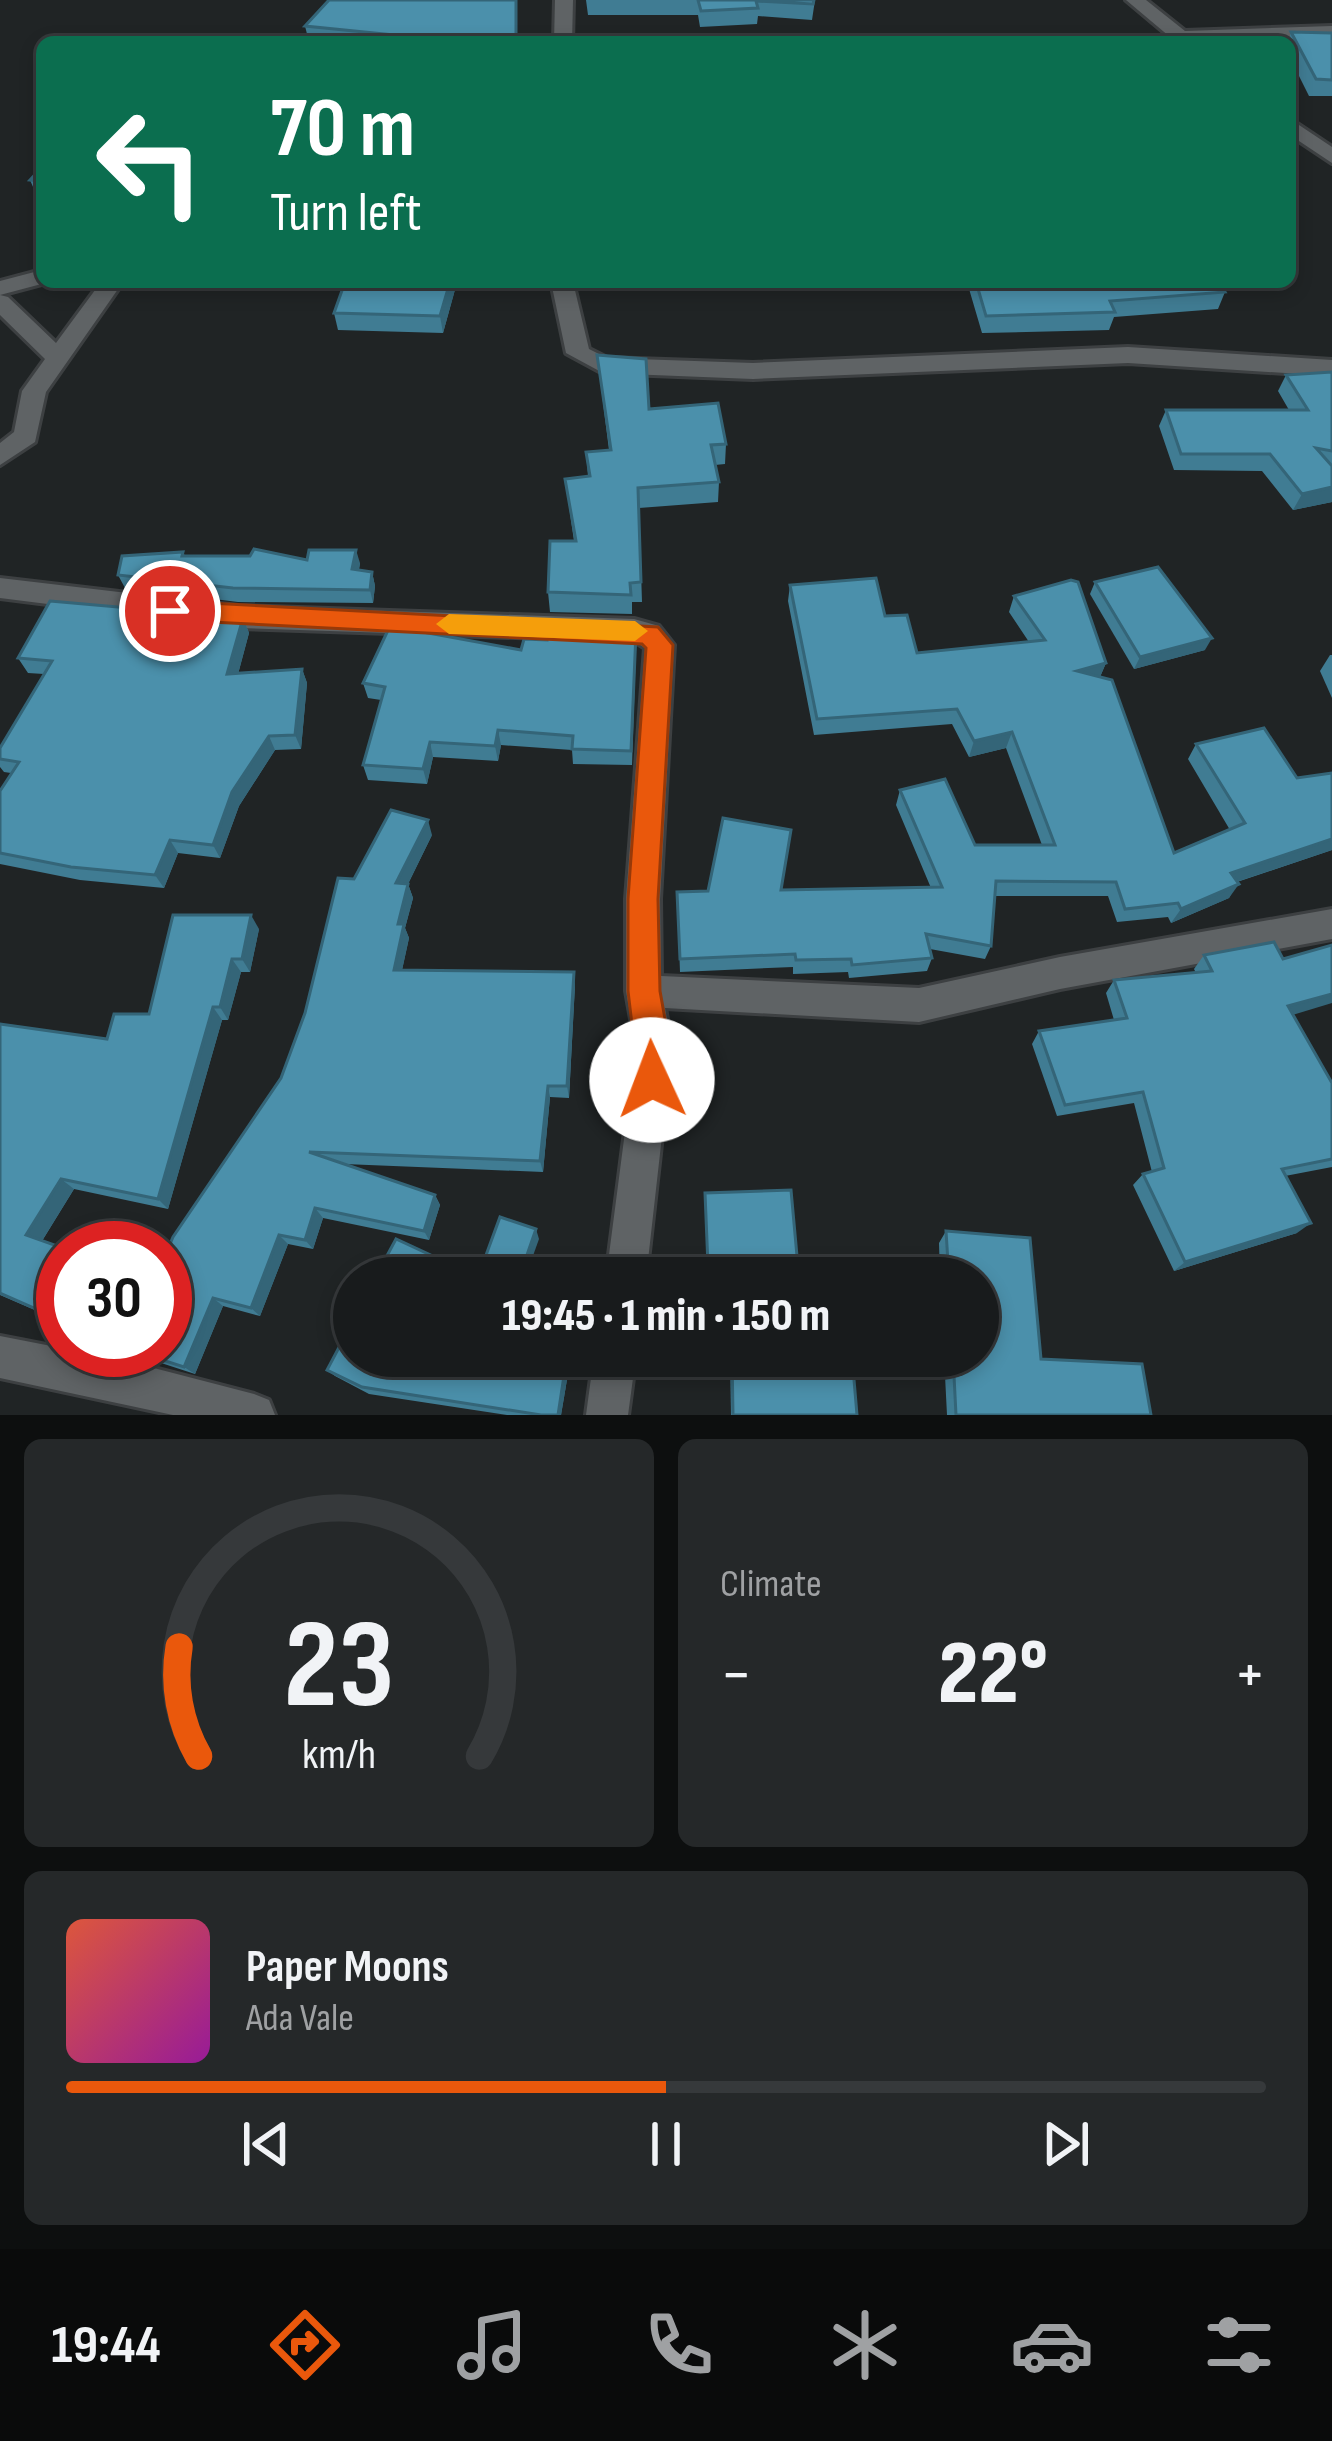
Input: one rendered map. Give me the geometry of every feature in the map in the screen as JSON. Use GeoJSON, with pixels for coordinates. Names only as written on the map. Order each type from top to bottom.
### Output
{"type":"FeatureCollection","features":[{"type":"Feature","properties":{"kind":"street"},"geometry":{"type":"LineString","coordinates":[[563,36],[564,0]]}},
{"type":"Feature","properties":{"kind":"street"},"geometry":{"type":"LineString","coordinates":[[1135,0],[1179,36]]}},
{"type":"Feature","properties":{"kind":"street"},"geometry":{"type":"LineString","coordinates":[[1250,36],[1332,31]]}},
{"type":"Feature","properties":{"kind":"street"},"geometry":{"type":"LineString","coordinates":[[1296,129],[1332,158]]}},
{"type":"Feature","properties":{"kind":"street"},"geometry":{"type":"LineString","coordinates":[[0,287],[36,278]]}},
{"type":"Feature","properties":{"kind":"street"},"geometry":{"type":"LineString","coordinates":[[0,456],[26,436],[34,392],[108,288]]}},
{"type":"Feature","properties":{"kind":"street"},"geometry":{"type":"LineString","coordinates":[[563,288],[578,353],[603,365],[753,370],[1128,355],[1332,368]]}},
{"type":"Feature","properties":{"kind":"street"},"geometry":{"type":"LineString","coordinates":[[0,302],[58,358]]}},
{"type":"Feature","properties":{"kind":"street"},"geometry":{"type":"LineString","coordinates":[[0,588],[238,617],[649,634],[660,645],[643,899],[644,991],[654,1047],[629,1257]]}},
{"type":"Feature","properties":{"kind":"street"},"geometry":{"type":"LineString","coordinates":[[644,991],[920,1005],[1060,973],[1332,924]]}},
{"type":"Feature","properties":{"kind":"street"},"geometry":{"type":"LineString","coordinates":[[0,1358],[123,1381],[254,1415]]}},
{"type":"Feature","properties":{"kind":"street"},"geometry":{"type":"LineString","coordinates":[[607,1415],[612,1377]]}},
{"type":"Feature","properties":{"kind":"building"},"geometry":{"type":"Polygon","coordinates":[[[329,0],[516,0],[516,36],[393,36],[305,26],[329,0]]]}},
{"type":"Feature","properties":{"kind":"building"},"geometry":{"type":"Polygon","coordinates":[[[698,0],[814,0],[813,4],[756,1],[758,8],[701,11],[698,0]]]}},
{"type":"Feature","properties":{"kind":"building"},"geometry":{"type":"Polygon","coordinates":[[[1291,32],[1332,33],[1332,80],[1316,79],[1291,32]]]}},
{"type":"Feature","properties":{"kind":"building"},"geometry":{"type":"Polygon","coordinates":[[[343,288],[448,288],[440,316],[334,313],[343,288]]]}},
{"type":"Feature","properties":{"kind":"building"},"geometry":{"type":"Polygon","coordinates":[[[978,288],[1223,288],[1225,292],[1110,301],[1115,312],[986,316],[978,288]]]}},
{"type":"Feature","properties":{"kind":"building"},"geometry":{"type":"Polygon","coordinates":[[[597,355],[646,359],[649,409],[718,403],[726,444],[711,445],[719,482],[638,488],[641,582],[630,583],[631,595],[548,592],[550,541],[576,541],[565,479],[590,476],[586,452],[611,450],[597,355]]]}},
{"type":"Feature","properties":{"kind":"building"},"geometry":{"type":"Polygon","coordinates":[[[1332,372],[1332,451],[1316,448],[1332,466],[1332,487],[1302,494],[1270,454],[1181,454],[1166,410],[1308,410],[1286,375],[1332,372]]]}},
{"type":"Feature","properties":{"kind":"building"},"geometry":{"type":"Polygon","coordinates":[[[254,549],[307,560],[309,550],[356,550],[352,569],[372,572],[370,590],[233,588],[118,575],[122,556],[183,552],[182,556],[250,556],[254,549]]]}},
{"type":"Feature","properties":{"kind":"building"},"geometry":{"type":"Polygon","coordinates":[[[1158,567],[1212,638],[1140,657],[1095,582],[1158,567]]]}},
{"type":"Feature","properties":{"kind":"building"},"geometry":{"type":"Polygon","coordinates":[[[876,578],[885,616],[907,615],[917,653],[1045,640],[1014,596],[1078,582],[1106,663],[1077,671],[1112,680],[1174,853],[1245,823],[1196,744],[1264,728],[1297,778],[1332,773],[1332,839],[1231,873],[1239,884],[1181,909],[1178,903],[1125,909],[1116,882],[996,881],[991,946],[926,934],[932,958],[852,965],[851,959],[796,960],[795,954],[680,959],[677,892],[708,891],[723,818],[791,830],[781,890],[942,887],[900,790],[945,779],[975,845],[1055,845],[1012,732],[974,741],[957,709],[817,719],[790,585],[876,578]]]}},
{"type":"Feature","properties":{"kind":"building"},"geometry":{"type":"Polygon","coordinates":[[[50,601],[243,618],[227,674],[302,669],[295,735],[269,736],[232,792],[213,845],[170,840],[155,875],[71,867],[0,853],[0,791],[19,762],[0,759],[0,748],[52,661],[18,658],[50,601]]]}},
{"type":"Feature","properties":{"kind":"building"},"geometry":{"type":"Polygon","coordinates":[[[390,626],[521,650],[524,639],[547,640],[547,627],[636,632],[631,751],[572,749],[573,736],[498,730],[495,746],[430,742],[423,769],[363,765],[385,687],[363,683],[390,626]]]}},
{"type":"Feature","properties":{"kind":"building"},"geometry":{"type":"Polygon","coordinates":[[[391,810],[428,820],[396,883],[408,884],[394,970],[574,972],[567,1086],[548,1086],[540,1161],[309,1152],[435,1195],[424,1231],[315,1208],[305,1240],[279,1235],[251,1308],[213,1298],[192,1348],[192,1221],[184,1221],[281,1078],[305,1013],[338,878],[354,879],[391,810]]]}},
{"type":"Feature","properties":{"kind":"building"},"geometry":{"type":"Polygon","coordinates":[[[173,915],[251,915],[242,959],[232,959],[220,1007],[213,1007],[158,1199],[61,1179],[26,1235],[36,1239],[36,1309],[0,1293],[0,1024],[107,1039],[114,1014],[149,1014],[173,915]]]}},
{"type":"Feature","properties":{"kind":"building"},"geometry":{"type":"Polygon","coordinates":[[[1274,942],[1283,959],[1332,945],[1332,994],[1288,1006],[1332,1083],[1332,1159],[1282,1169],[1311,1223],[1185,1262],[1143,1174],[1164,1168],[1143,1092],[1065,1105],[1039,1031],[1127,1018],[1114,980],[1212,971],[1204,955],[1274,942]]]}},
{"type":"Feature","properties":{"kind":"building"},"geometry":{"type":"Polygon","coordinates":[[[791,1190],[797,1257],[708,1257],[705,1193],[791,1190]]]}},
{"type":"Feature","properties":{"kind":"building"},"geometry":{"type":"Polygon","coordinates":[[[500,1217],[536,1229],[526,1257],[485,1257],[500,1217]]]}},
{"type":"Feature","properties":{"kind":"building"},"geometry":{"type":"Polygon","coordinates":[[[946,1231],[1030,1238],[1041,1359],[1142,1364],[1151,1415],[956,1415],[954,1377],[999,1377],[999,1257],[948,1257],[946,1231]]]}},
{"type":"Feature","properties":{"kind":"building"},"geometry":{"type":"Polygon","coordinates":[[[396,1239],[435,1257],[386,1257],[396,1239]]]}},
{"type":"Feature","properties":{"kind":"building"},"geometry":{"type":"Polygon","coordinates":[[[341,1377],[564,1377],[558,1415],[362,1387],[341,1377]]]}},
{"type":"Feature","properties":{"kind":"building"},"geometry":{"type":"Polygon","coordinates":[[[732,1377],[854,1377],[857,1415],[733,1415],[732,1377]]]}},
{"type":"Feature","properties":{"kind":"slow traffic"},"geometry":{"type":"LineString","coordinates":[[449,624],[635,631]]}},
{"type":"Feature","properties":{"kind":"route"},"geometry":{"type":"LineString","coordinates":[[170,611],[649,634],[660,645],[643,899],[644,991],[654,1047],[652,1080]]}}]}
